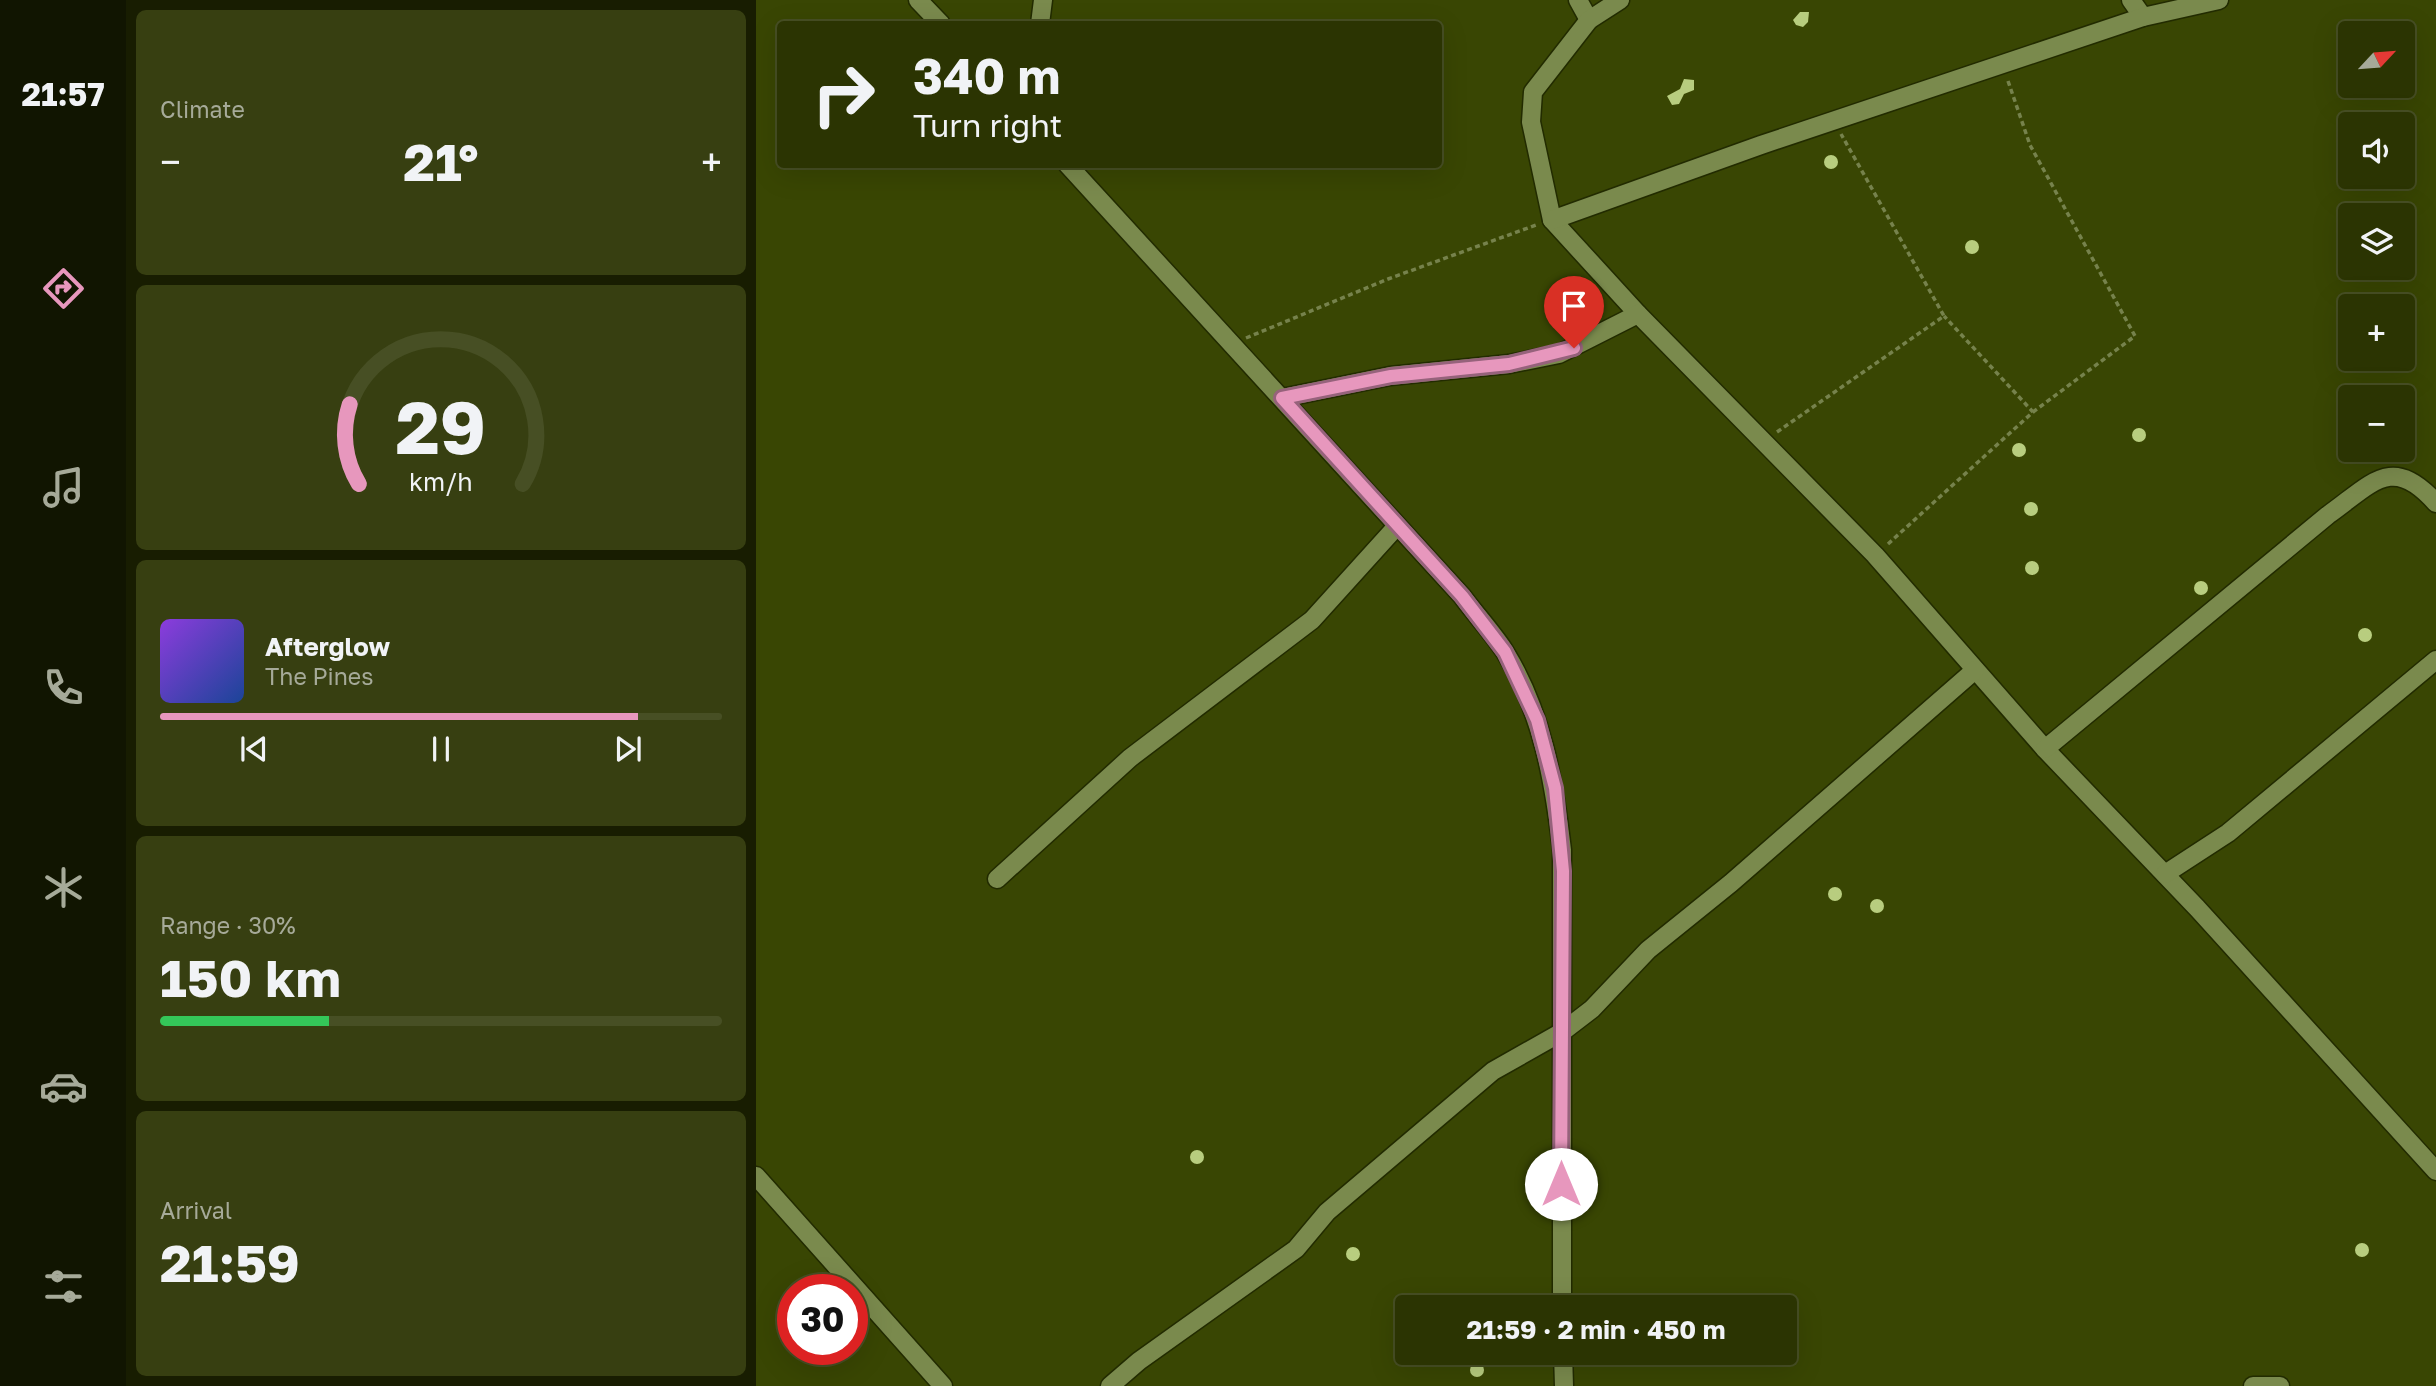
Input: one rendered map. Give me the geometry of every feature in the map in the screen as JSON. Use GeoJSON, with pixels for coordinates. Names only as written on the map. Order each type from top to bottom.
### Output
{"type":"FeatureCollection","features":[{"type":"Feature","properties":{"kind":"street"},"geometry":{"type":"LineString","coordinates":[[918,0],[937,21]]}},
{"type":"Feature","properties":{"kind":"street"},"geometry":{"type":"LineString","coordinates":[[1040,21],[1044,0]]}},
{"type":"Feature","properties":{"kind":"street"},"geometry":{"type":"LineString","coordinates":[[1578,0],[1589,20]]}},
{"type":"Feature","properties":{"kind":"street"},"geometry":{"type":"LineString","coordinates":[[1620,0],[1589,20],[1533,92],[1531,122],[1552,220],[1638,314],[1875,555],[2045,749],[2165,874],[2436,1171]]}},
{"type":"Feature","properties":{"kind":"street"},"geometry":{"type":"LineString","coordinates":[[2131,0],[2143,17]]}},
{"type":"Feature","properties":{"kind":"street"},"geometry":{"type":"LineString","coordinates":[[1552,220],[1833,120],[2003,66],[2143,17],[2219,0]]}},
{"type":"Feature","properties":{"kind":"street"},"geometry":{"type":"LineString","coordinates":[[1071,168],[1462,596],[1505,652],[1537,720],[1555,788],[1562,850],[1562,1295]]}},
{"type":"Feature","properties":{"kind":"street"},"geometry":{"type":"LineString","coordinates":[[1282,398],[1391,376],[1509,364],[1559,354],[1638,314]]}},
{"type":"Feature","properties":{"kind":"street"},"geometry":{"type":"LineString","coordinates":[[2045,749],[2328,515],[2372,484],[2389,475],[2401,475],[2423,488],[2436,503]]}},
{"type":"Feature","properties":{"kind":"street"},"geometry":{"type":"LineString","coordinates":[[997,879],[1130,758],[1311,620],[1397,526]]}},
{"type":"Feature","properties":{"kind":"street"},"geometry":{"type":"LineString","coordinates":[[2165,874],[2228,833],[2436,660]]}},
{"type":"Feature","properties":{"kind":"street"},"geometry":{"type":"LineString","coordinates":[[1110,1386],[1139,1361],[1296,1249],[1327,1212],[1493,1071],[1562,1032],[1592,1009],[1655,944],[1816,811],[1975,670]]}},
{"type":"Feature","properties":{"kind":"street"},"geometry":{"type":"LineString","coordinates":[[756,1175],[943,1386]]}},
{"type":"Feature","properties":{"kind":"street"},"geometry":{"type":"LineString","coordinates":[[1563,1365],[1564,1386]]}},
{"type":"Feature","properties":{"kind":"street"},"geometry":{"type":"LineString","coordinates":[[2253,1386],[2280,1386]]}},
{"type":"Feature","properties":{"kind":"path"},"geometry":{"type":"LineString","coordinates":[[1875,555],[2033,412],[2135,336],[2030,145],[2003,66]]}},
{"type":"Feature","properties":{"kind":"path"},"geometry":{"type":"LineString","coordinates":[[1833,120],[1944,316],[2033,412]]}},
{"type":"Feature","properties":{"kind":"path"},"geometry":{"type":"LineString","coordinates":[[1232,344],[1388,279],[1552,220]]}},
{"type":"Feature","properties":{"kind":"path"},"geometry":{"type":"LineString","coordinates":[[1763,442],[1944,316]]}},
{"type":"Feature","properties":{"kind":"building"},"geometry":{"type":"Polygon","coordinates":[[[1800,12],[1809,12],[1808,22],[1803,27],[1796,25],[1793,20],[1800,12]]]}},
{"type":"Feature","properties":{"kind":"building"},"geometry":{"type":"Polygon","coordinates":[[[1684,79],[1694,80],[1694,90],[1684,94],[1679,104],[1672,105],[1667,96],[1680,89],[1684,79]]]}},
{"type":"Feature","properties":{"kind":"building"},"geometry":{"type":"Polygon","coordinates":[[[1828,155],[1834,155],[1838,162],[1834,169],[1828,169],[1824,165],[1824,159],[1828,155]]]}},
{"type":"Feature","properties":{"kind":"building"},"geometry":{"type":"Polygon","coordinates":[[[1969,240],[1975,240],[1979,247],[1975,254],[1969,254],[1965,250],[1965,244],[1969,240]]]}},
{"type":"Feature","properties":{"kind":"building"},"geometry":{"type":"Polygon","coordinates":[[[2136,428],[2142,428],[2146,435],[2142,442],[2136,442],[2132,438],[2132,432],[2136,428]]]}},
{"type":"Feature","properties":{"kind":"building"},"geometry":{"type":"Polygon","coordinates":[[[2016,443],[2022,443],[2026,450],[2022,457],[2016,457],[2012,453],[2012,447],[2016,443]]]}},
{"type":"Feature","properties":{"kind":"building"},"geometry":{"type":"Polygon","coordinates":[[[2028,502],[2034,502],[2038,509],[2034,516],[2028,516],[2024,512],[2024,506],[2028,502]]]}},
{"type":"Feature","properties":{"kind":"building"},"geometry":{"type":"Polygon","coordinates":[[[2029,561],[2035,561],[2039,568],[2035,575],[2029,575],[2025,571],[2025,565],[2029,561]]]}},
{"type":"Feature","properties":{"kind":"building"},"geometry":{"type":"Polygon","coordinates":[[[2198,581],[2204,581],[2208,588],[2204,595],[2198,595],[2194,591],[2194,585],[2198,581]]]}},
{"type":"Feature","properties":{"kind":"building"},"geometry":{"type":"Polygon","coordinates":[[[2362,628],[2368,628],[2372,635],[2368,642],[2362,642],[2358,638],[2358,632],[2362,628]]]}},
{"type":"Feature","properties":{"kind":"building"},"geometry":{"type":"Polygon","coordinates":[[[1832,887],[1838,887],[1842,894],[1838,901],[1832,901],[1828,897],[1828,891],[1832,887]]]}},
{"type":"Feature","properties":{"kind":"building"},"geometry":{"type":"Polygon","coordinates":[[[1874,899],[1880,899],[1884,906],[1880,913],[1874,913],[1870,909],[1870,903],[1874,899]]]}},
{"type":"Feature","properties":{"kind":"building"},"geometry":{"type":"Polygon","coordinates":[[[1194,1150],[1200,1150],[1204,1157],[1200,1164],[1194,1164],[1190,1160],[1190,1154],[1194,1150]]]}},
{"type":"Feature","properties":{"kind":"building"},"geometry":{"type":"Polygon","coordinates":[[[2359,1243],[2365,1243],[2369,1250],[2365,1257],[2359,1257],[2355,1253],[2355,1247],[2359,1243]]]}},
{"type":"Feature","properties":{"kind":"building"},"geometry":{"type":"Polygon","coordinates":[[[1350,1247],[1356,1247],[1360,1254],[1356,1261],[1350,1261],[1346,1257],[1346,1251],[1350,1247]]]}},
{"type":"Feature","properties":{"kind":"building"},"geometry":{"type":"Polygon","coordinates":[[[1472,1365],[1484,1367],[1484,1373],[1480,1377],[1474,1377],[1470,1373],[1472,1365]]]}},
{"type":"Feature","properties":{"kind":"route"},"geometry":{"type":"LineString","coordinates":[[1561,1184],[1564,892],[1562,850],[1555,788],[1537,720],[1505,652],[1462,596],[1282,398],[1391,376],[1509,364],[1559,354],[1574,348]]}}]}
